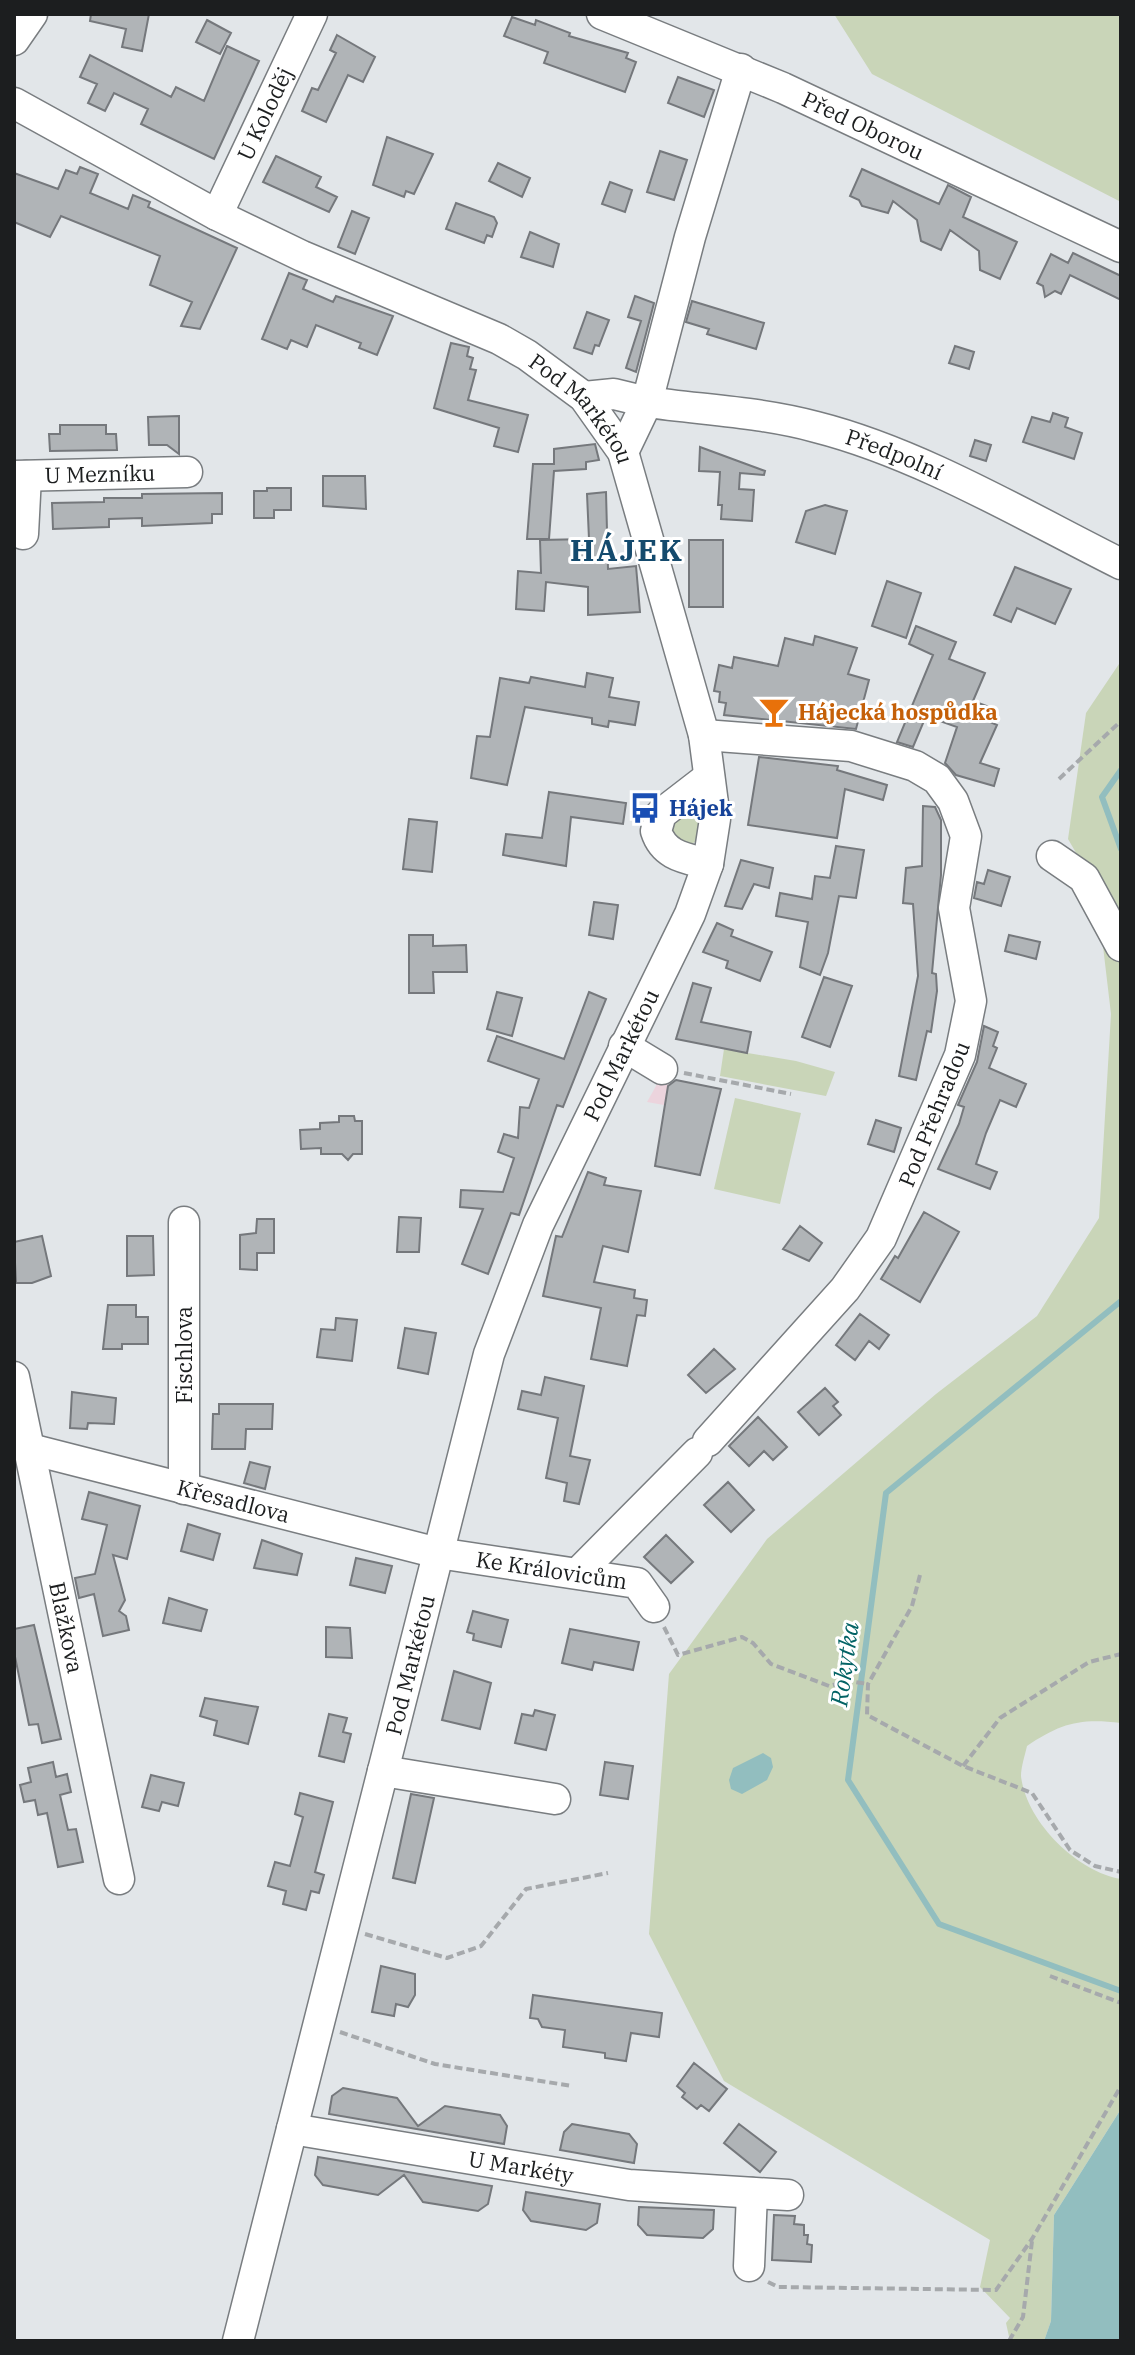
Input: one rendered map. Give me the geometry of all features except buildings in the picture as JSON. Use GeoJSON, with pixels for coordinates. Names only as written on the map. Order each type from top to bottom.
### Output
{"type":"FeatureCollection","features":[{"type":"Feature","properties":{"kind":"street"},"geometry":{"type":"LineString","coordinates":[[14,40],[32,14]]}},
{"type":"Feature","properties":{"kind":"street","name":"U Koloděj"},"geometry":{"type":"LineString","coordinates":[[217,215],[312,14]]}},
{"type":"Feature","properties":{"kind":"street","name":"Před Oborou"},"geometry":{"type":"LineString","coordinates":[[602,14],[741,69],[1121,247]]}},
{"type":"Feature","properties":{"kind":"street"},"geometry":{"type":"LineString","coordinates":[[623,452],[647,402],[690,237],[741,69]]}},
{"type":"Feature","properties":{"kind":"street","name":"Pod Markétou"},"geometry":{"type":"LineString","coordinates":[[14,103],[217,215],[302,256],[499,339],[527,355],[584,397],[623,452],[704,735],[715,819],[708,864],[690,914],[538,1225],[503,1310],[438,1553],[238,2341]]}},
{"type":"Feature","properties":{"kind":"street","name":"Předpolní"},"geometry":{"type":"LineString","coordinates":[[584,397],[614,394],[647,402],[819,427],[1003,503],[1121,564]]}},
{"type":"Feature","properties":{"kind":"street","name":"U Mezníku"},"geometry":{"type":"LineString","coordinates":[[20,476],[187,472]]}},
{"type":"Feature","properties":{"kind":"street"},"geometry":{"type":"LineString","coordinates":[[20,476],[23,534]]}},
{"type":"Feature","properties":{"kind":"street","name":"Pod Přehradou"},"geometry":{"type":"LineString","coordinates":[[578,1573],[703,1447],[845,1289],[881,1238],[960,1055],[971,1001],[954,908],[966,836],[953,801],[937,779],[915,766],[851,746],[704,735]]}},
{"type":"Feature","properties":{"kind":"street"},"geometry":{"type":"LineString","coordinates":[[708,864],[677,856],[665,849],[656,831],[661,814],[709,777]]}},
{"type":"Feature","properties":{"kind":"street"},"geometry":{"type":"LineString","coordinates":[[1052,856],[1084,878],[1121,946]]}},
{"type":"Feature","properties":{"kind":"street"},"geometry":{"type":"LineString","coordinates":[[624,1046],[662,1069]]}},
{"type":"Feature","properties":{"kind":"street","name":"Fischlova"},"geometry":{"type":"LineString","coordinates":[[184,1222],[184,1489]]}},
{"type":"Feature","properties":{"kind":"street","name":"Blažkova"},"geometry":{"type":"LineString","coordinates":[[14,1377],[119,1879]]}},
{"type":"Feature","properties":{"kind":"street","name":"Křesadlova"},"geometry":{"type":"LineString","coordinates":[[30,1449],[438,1553]]}},
{"type":"Feature","properties":{"kind":"street","name":"Ke Královicům"},"geometry":{"type":"LineString","coordinates":[[438,1553],[637,1583],[654,1607]]}},
{"type":"Feature","properties":{"kind":"street"},"geometry":{"type":"LineString","coordinates":[[383,1771],[555,1799]]}},
{"type":"Feature","properties":{"kind":"street","name":"U Markéty"},"geometry":{"type":"LineString","coordinates":[[292,2129],[615,2183],[788,2195]]}},
{"type":"Feature","properties":{"kind":"street"},"geometry":{"type":"LineString","coordinates":[[749,2266],[752,2193]]}},
{"type":"Feature","properties":{"kind":"path"},"geometry":{"type":"LineString","coordinates":[[1059,779],[1121,721]]}},
{"type":"Feature","properties":{"kind":"path"},"geometry":{"type":"LineString","coordinates":[[662,1069],[791,1094]]}},
{"type":"Feature","properties":{"kind":"path"},"geometry":{"type":"LineString","coordinates":[[920,1575],[912,1606],[866,1683],[867,1715],[963,1766],[1032,1793],[1070,1850],[1095,1866],[1121,1872]]}},
{"type":"Feature","properties":{"kind":"path"},"geometry":{"type":"LineString","coordinates":[[654,1607],[678,1655],[742,1637],[753,1643],[771,1664],[829,1686],[855,1680],[866,1683]]}},
{"type":"Feature","properties":{"kind":"path"},"geometry":{"type":"LineString","coordinates":[[963,1766],[1000,1718],[1089,1662],[1121,1654]]}},
{"type":"Feature","properties":{"kind":"path"},"geometry":{"type":"LineString","coordinates":[[343,1928],[447,1958],[481,1946],[526,1889],[608,1873]]}},
{"type":"Feature","properties":{"kind":"path"},"geometry":{"type":"LineString","coordinates":[[1050,1976],[1121,2003]]}},
{"type":"Feature","properties":{"kind":"path"},"geometry":{"type":"LineString","coordinates":[[318,2025],[435,2064],[572,2086]]}},
{"type":"Feature","properties":{"kind":"path"},"geometry":{"type":"LineString","coordinates":[[749,2266],[761,2279],[778,2287],[996,2290],[1032,2239],[1121,2086]]}},
{"type":"Feature","properties":{"kind":"path"},"geometry":{"type":"LineString","coordinates":[[1009,2341],[1023,2317],[1032,2239]]}},
{"type":"Feature","properties":{"kind":"shaded area"},"geometry":{"type":"Polygon","coordinates":[[[661,1077],[669,1079],[664,1105],[647,1102],[661,1077]]]}},
{"type":"Feature","properties":{"kind":"green space"},"geometry":{"type":"Polygon","coordinates":[[[834,14],[1121,14],[1121,202],[872,74],[834,14]]]}},
{"type":"Feature","properties":{"kind":"green space"},"geometry":{"type":"Polygon","coordinates":[[[1121,661],[1121,1723],[1082,1722],[1050,1732],[1027,1746],[1021,1776],[1033,1811],[1057,1842],[1088,1866],[1121,1879],[1121,2109],[1054,2215],[1051,2321],[1044,2341],[1010,2341],[1006,2323],[1010,2318],[980,2287],[990,2240],[724,2081],[649,1934],[669,1674],[767,1539],[936,1394],[1037,1316],[1099,1218],[1111,1014],[1096,887],[1068,839],[1086,713],[1121,661]]]}},
{"type":"Feature","properties":{"kind":"green space"},"geometry":{"type":"Polygon","coordinates":[[[695,806],[701,813],[700,839],[688,846],[676,845],[670,823],[695,806]]]}},
{"type":"Feature","properties":{"kind":"green space"},"geometry":{"type":"Polygon","coordinates":[[[724,1049],[796,1061],[835,1072],[826,1096],[720,1076],[724,1049]]]}},
{"type":"Feature","properties":{"kind":"green space"},"geometry":{"type":"Polygon","coordinates":[[[735,1098],[801,1113],[780,1204],[714,1189],[735,1098]]]}},
{"type":"Feature","properties":{"kind":"water"},"geometry":{"type":"Polygon","coordinates":[[[763,1753],[771,1758],[773,1767],[767,1780],[742,1794],[731,1789],[729,1780],[733,1768],[763,1753]]]}},
{"type":"Feature","properties":{"kind":"water"},"geometry":{"type":"Polygon","coordinates":[[[1121,2109],[1121,2341],[1044,2341],[1051,2321],[1054,2215],[1121,2109]]]}},
{"type":"Feature","properties":{"kind":"waterway","name":"Rokytka"},"geometry":{"type":"LineString","coordinates":[[1121,770],[1102,797],[1121,849]]}},
{"type":"Feature","properties":{"kind":"waterway","name":"Rokytka"},"geometry":{"type":"LineString","coordinates":[[1121,1301],[886,1493],[848,1780],[939,1924],[1121,1991]]}},
{"type":"Feature","properties":{"kind":"place","name":"Hájecká hospůdka"},"geometry":{"type":"Point","coordinates":[774,712]}},
{"type":"Feature","properties":{"kind":"place","name":"Hájek"},"geometry":{"type":"Point","coordinates":[645,808]}},
{"type":"Feature","properties":{"kind":"district","name":"HÁJEK"},"geometry":{"type":"Point","coordinates":[627,551]}}]}
